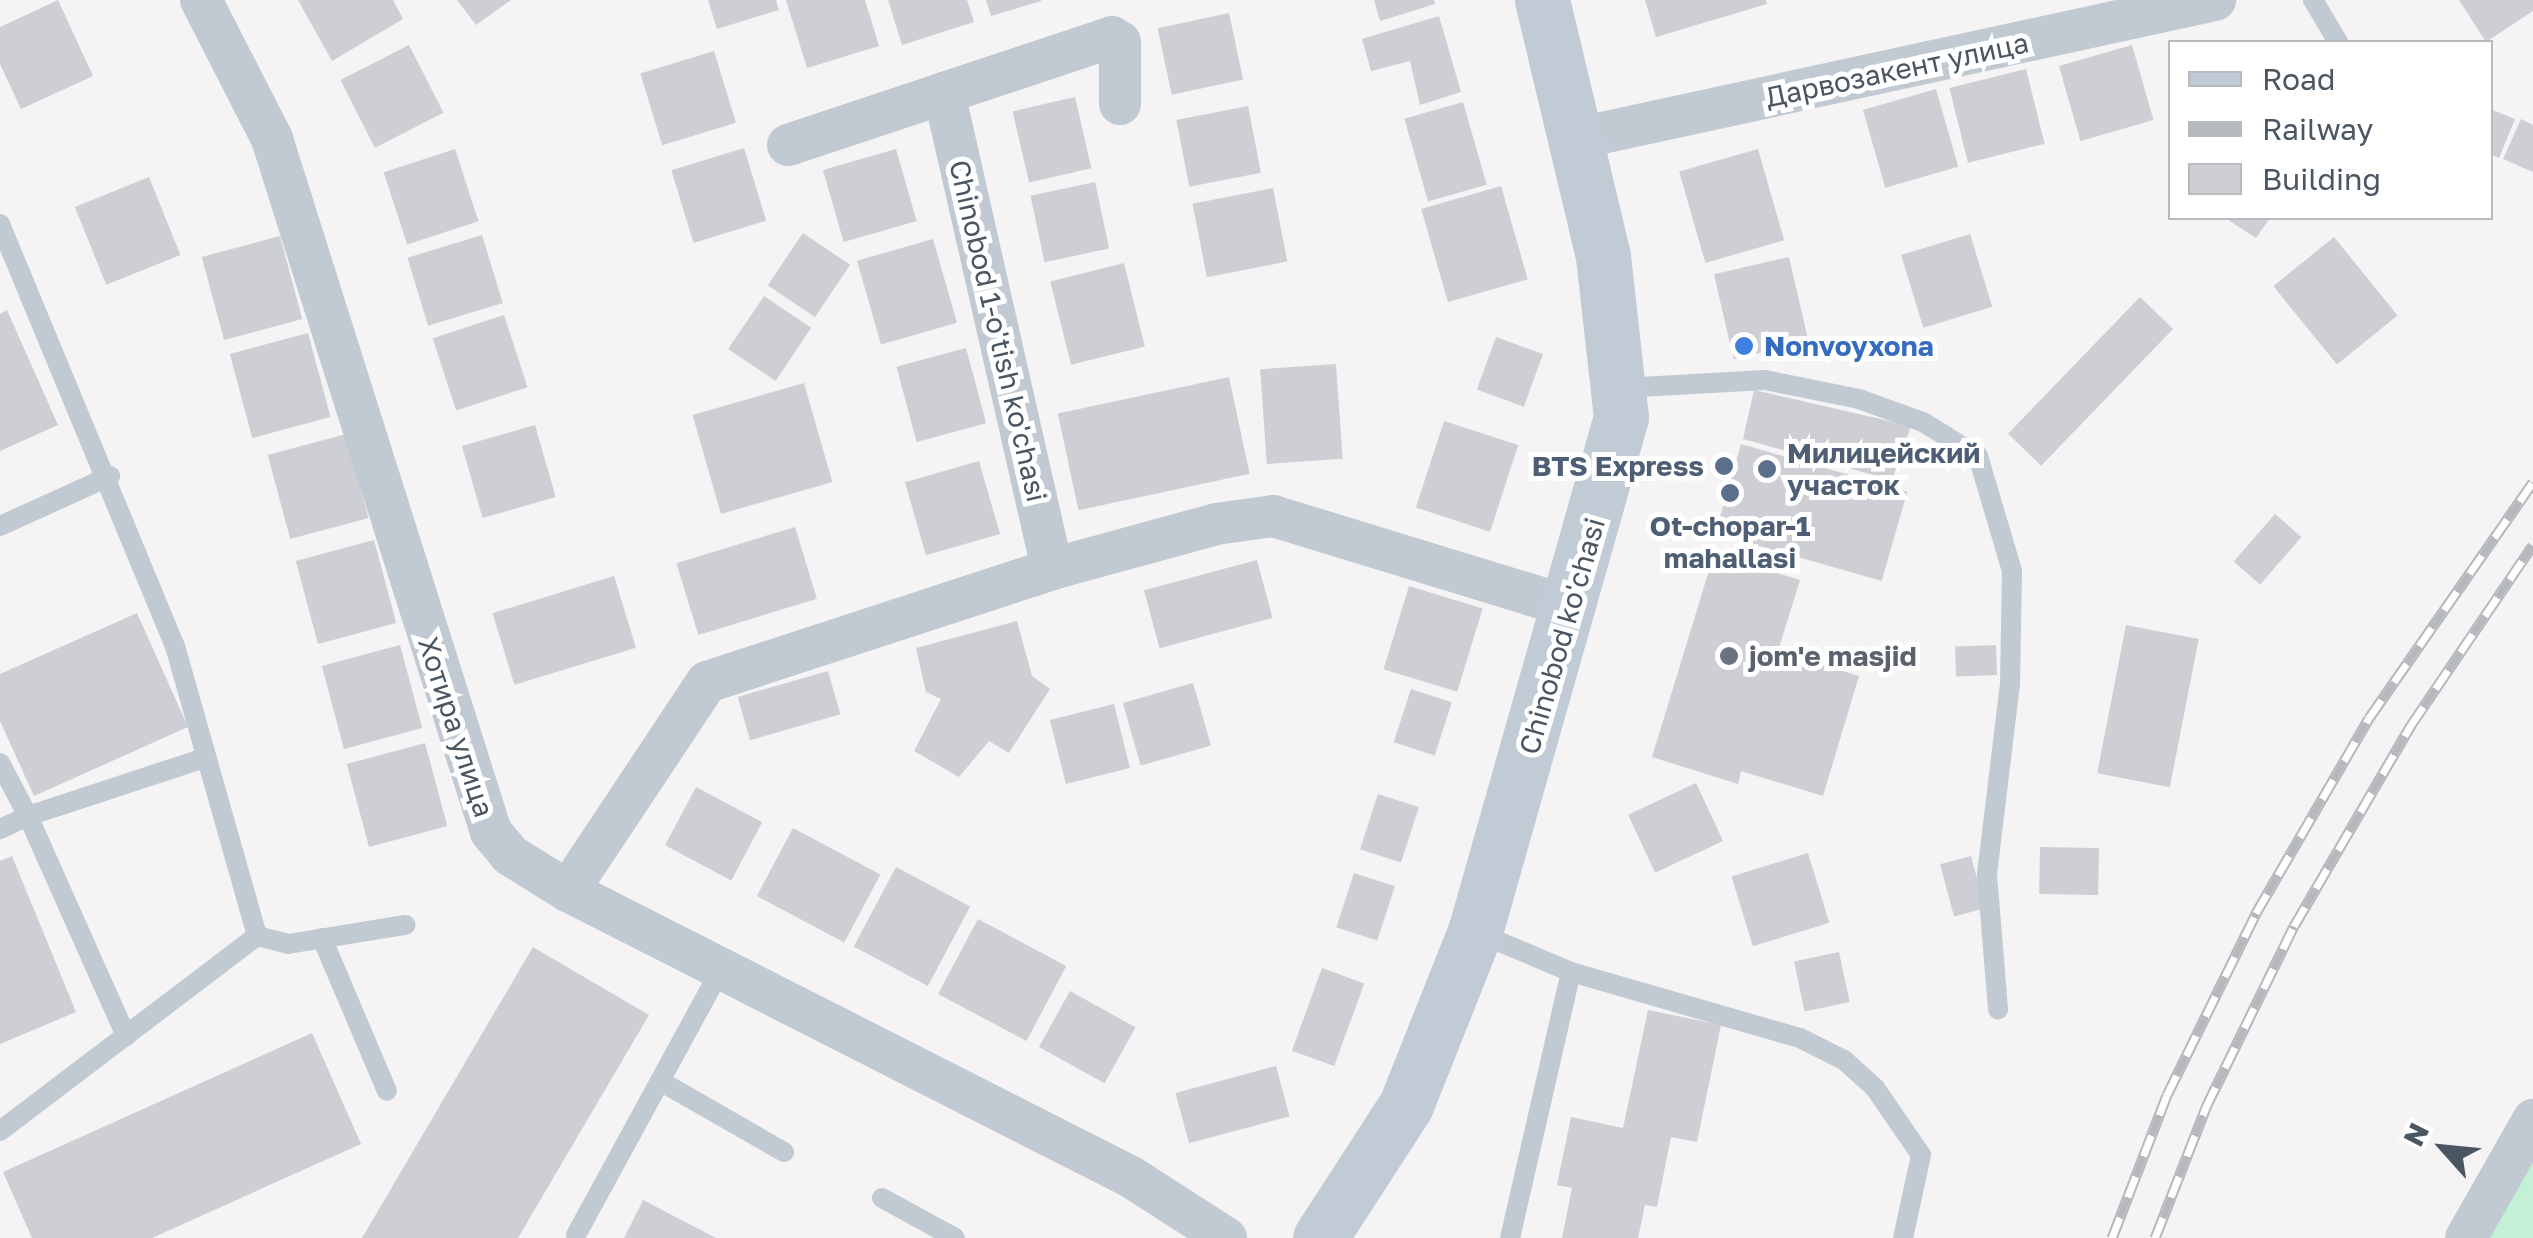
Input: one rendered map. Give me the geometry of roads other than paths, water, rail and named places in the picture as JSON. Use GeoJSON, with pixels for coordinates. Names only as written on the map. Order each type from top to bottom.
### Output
{"type":"FeatureCollection","features":[{"type":"Feature","properties":{"kind":"main road","name":"Chinobod ko'chasi"},"geometry":{"type":"LineString","coordinates":[[1320,1238],[1406,1104],[1474,932],[1616,446],[1622,388],[1579,138],[1542,0]]}},
{"type":"Feature","properties":{"kind":"street","name":"Хотира улица"},"geometry":{"type":"LineString","coordinates":[[201,0],[272,139],[475,795],[491,832],[510,855],[568,891],[1131,1177],[1226,1238]]}},
{"type":"Feature","properties":{"kind":"street","name":"Дарвозакент улица"},"geometry":{"type":"LineString","coordinates":[[1579,138],[2215,0]]}},
{"type":"Feature","properties":{"kind":"street"},"geometry":{"type":"LineString","coordinates":[[788,144],[1112,38],[1120,42],[1120,104]]}},
{"type":"Feature","properties":{"kind":"street","name":"Chinobod 1-o'tish ko'chasi"},"geometry":{"type":"LineString","coordinates":[[944,92],[1052,568]]}},
{"type":"Feature","properties":{"kind":"street"},"geometry":{"type":"LineString","coordinates":[[568,891],[707,682],[1052,568],[1216,524],[1273,516],[1570,606]]}},
{"type":"Feature","properties":{"kind":"street"},"geometry":{"type":"LineString","coordinates":[[2466,1238],[2533,1120]]}},
{"type":"Feature","properties":{"kind":"lane"},"geometry":{"type":"LineString","coordinates":[[2313,0],[2337,40]]}},
{"type":"Feature","properties":{"kind":"lane"},"geometry":{"type":"LineString","coordinates":[[0,224],[110,476],[175,646],[257,936]]}},
{"type":"Feature","properties":{"kind":"lane"},"geometry":{"type":"LineString","coordinates":[[1622,388],[1765,380],[1859,399],[1923,422],[1978,456],[2012,570],[2010,684],[1987,875],[1998,1010]]}},
{"type":"Feature","properties":{"kind":"lane"},"geometry":{"type":"LineString","coordinates":[[0,526],[110,476]]}},
{"type":"Feature","properties":{"kind":"lane"},"geometry":{"type":"LineString","coordinates":[[0,829],[28,816],[204,758]]}},
{"type":"Feature","properties":{"kind":"lane"},"geometry":{"type":"LineString","coordinates":[[0,763],[28,816],[126,1036]]}},
{"type":"Feature","properties":{"kind":"lane"},"geometry":{"type":"LineString","coordinates":[[257,936],[288,944],[405,925]]}},
{"type":"Feature","properties":{"kind":"lane"},"geometry":{"type":"LineString","coordinates":[[1474,932],[1571,972],[1800,1038],[1844,1060],[1875,1088],[1921,1156],[1902,1238]]}},
{"type":"Feature","properties":{"kind":"lane"},"geometry":{"type":"LineString","coordinates":[[0,1131],[257,936]]}},
{"type":"Feature","properties":{"kind":"lane"},"geometry":{"type":"LineString","coordinates":[[322,938],[387,1090]]}},
{"type":"Feature","properties":{"kind":"lane"},"geometry":{"type":"LineString","coordinates":[[576,1234],[721,969]]}},
{"type":"Feature","properties":{"kind":"lane"},"geometry":{"type":"LineString","coordinates":[[1510,1238],[1571,972]]}},
{"type":"Feature","properties":{"kind":"lane"},"geometry":{"type":"LineString","coordinates":[[660,1081],[784,1152]]}},
{"type":"Feature","properties":{"kind":"lane"},"geometry":{"type":"LineString","coordinates":[[882,1198],[955,1238]]}},
{"type":"Feature","properties":{"kind":"railway"},"geometry":{"type":"LineString","coordinates":[[2112,1238],[2167,1095],[2256,913],[2369,718],[2533,482]]}},
{"type":"Feature","properties":{"kind":"railway"},"geometry":{"type":"LineString","coordinates":[[2155,1238],[2206,1107],[2294,926],[2411,725],[2533,545]]}},
{"type":"Feature","properties":{"kind":"place","name":"Nonvoyxona"},"geometry":{"type":"Point","coordinates":[1744,346]}},
{"type":"Feature","properties":{"kind":"place","name":"BTS Express"},"geometry":{"type":"Point","coordinates":[1724,466]}},
{"type":"Feature","properties":{"kind":"place","name":"Милицейский участок"},"geometry":{"type":"Point","coordinates":[1767,469]}},
{"type":"Feature","properties":{"kind":"place","name":"Ot-chopar-1 mahallasi"},"geometry":{"type":"Point","coordinates":[1730,493]}},
{"type":"Feature","properties":{"kind":"place","name":"jom'e masjid"},"geometry":{"type":"Point","coordinates":[1729,656]}}]}
